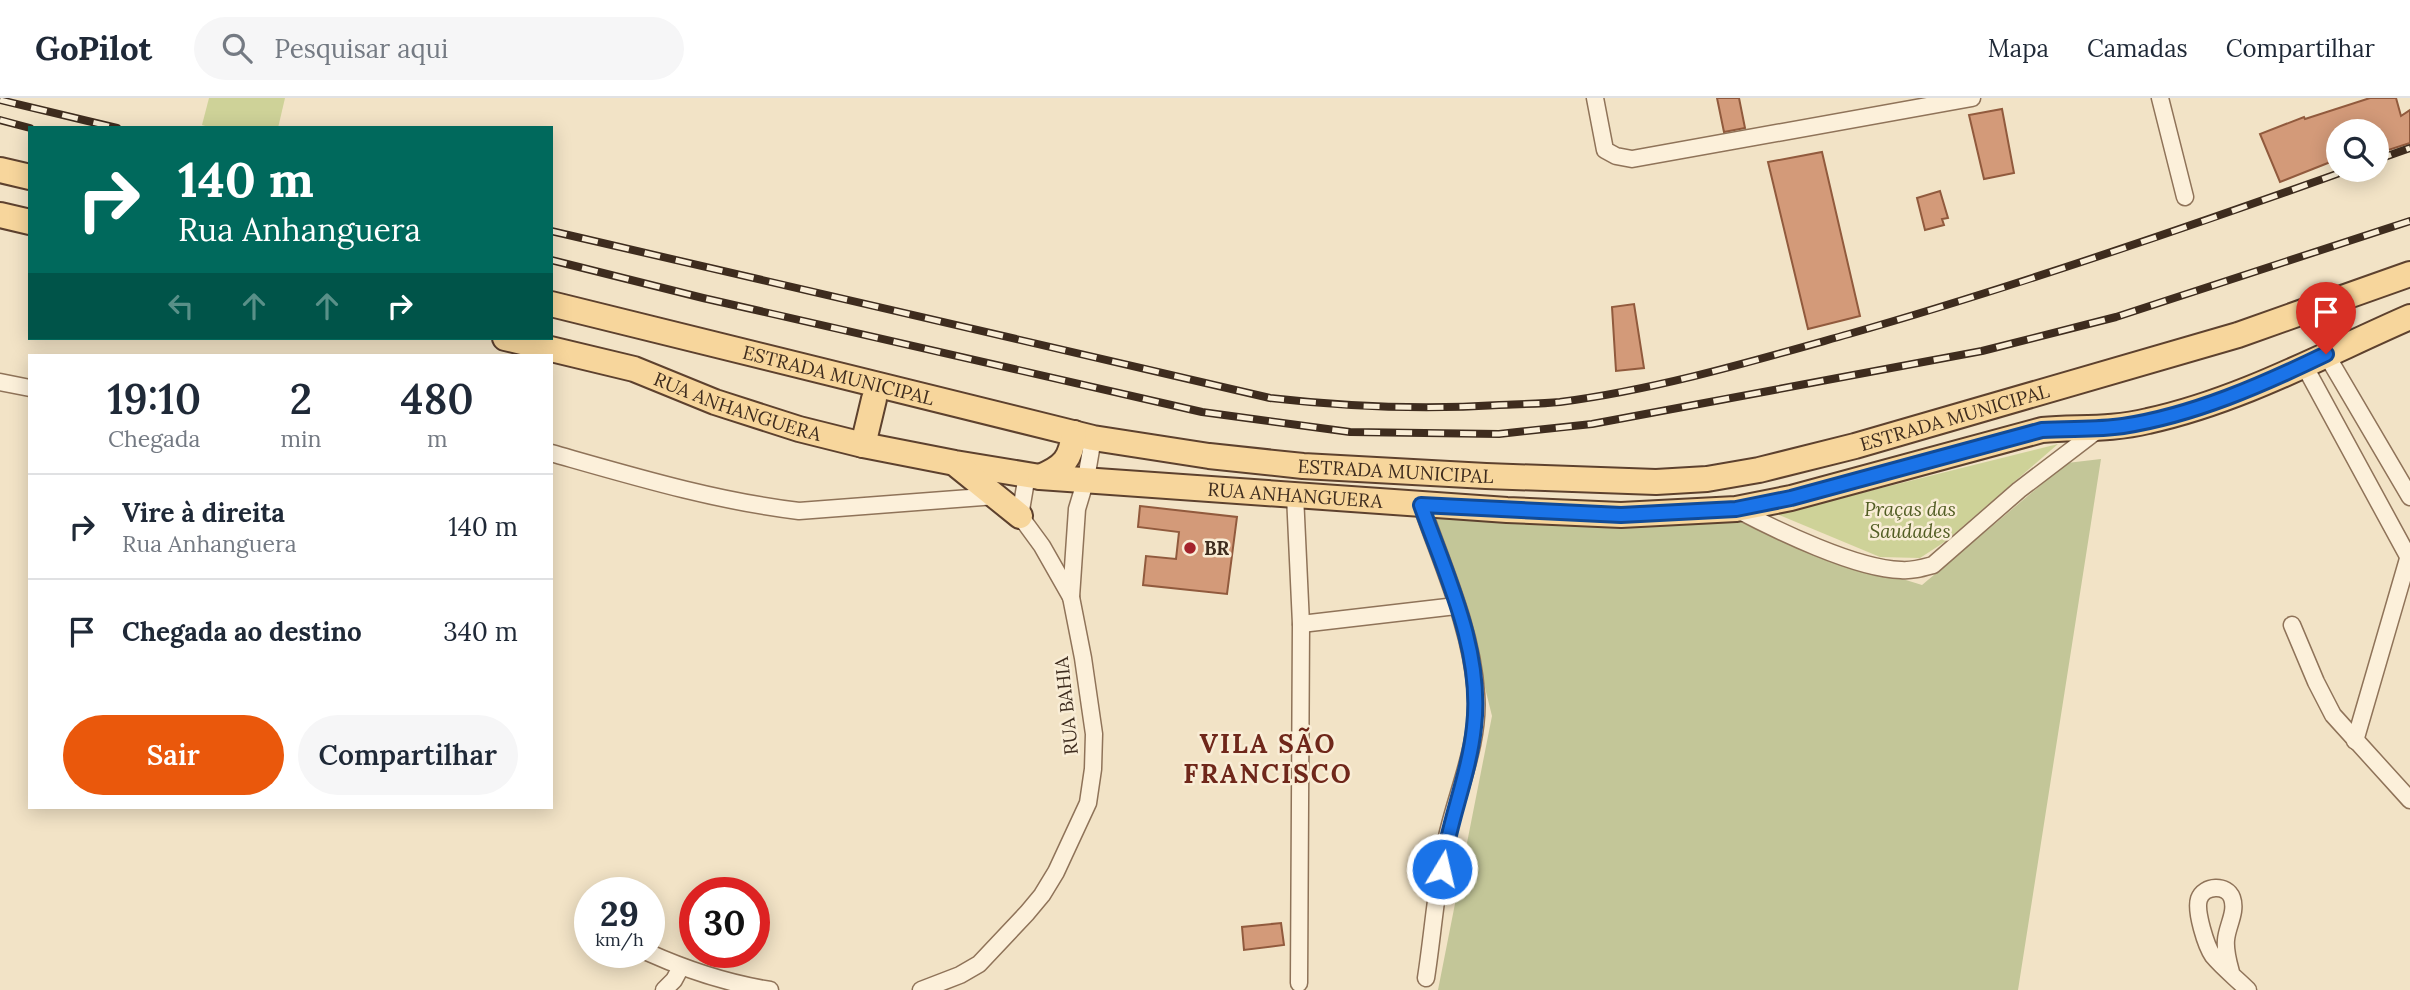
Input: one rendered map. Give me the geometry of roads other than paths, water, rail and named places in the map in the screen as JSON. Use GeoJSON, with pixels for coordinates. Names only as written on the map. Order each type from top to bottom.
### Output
{"type":"FeatureCollection","features":[{"type":"Feature","properties":{"kind":"main road"},"geometry":{"type":"LineString","coordinates":[[0,170],[28,177]]}},
{"type":"Feature","properties":{"kind":"main road"},"geometry":{"type":"LineString","coordinates":[[0,215],[28,222]]}},
{"type":"Feature","properties":{"kind":"main road","name":"ESTRADA MUNICIPAL"},"geometry":{"type":"LineString","coordinates":[[553,305],[634,327],[1083,436],[1209,456],[1303,466],[1656,482],[1707,479],[1855,446],[2238,335],[2410,274]]}},
{"type":"Feature","properties":{"kind":"main road","name":"RUA ANHANGUERA"},"geometry":{"type":"LineString","coordinates":[[513,340],[634,369],[715,401],[787,425],[863,445],[1033,476],[1421,505],[1621,515],[1736,509],[1791,498],[2018,436],[2065,428],[2099,429],[2173,415],[2242,392],[2410,317]]}},
{"type":"Feature","properties":{"kind":"main road"},"geometry":{"type":"LineString","coordinates":[[634,327],[677,348],[874,399],[901,402],[944,413],[978,411]]}},
{"type":"Feature","properties":{"kind":"main road"},"geometry":{"type":"LineString","coordinates":[[863,445],[874,399]]}},
{"type":"Feature","properties":{"kind":"main road"},"geometry":{"type":"LineString","coordinates":[[1033,476],[1057,470],[1083,436]]}},
{"type":"Feature","properties":{"kind":"main road"},"geometry":{"type":"LineString","coordinates":[[955,463],[1020,516]]}},
{"type":"Feature","properties":{"kind":"street"},"geometry":{"type":"LineString","coordinates":[[1595,98],[1605,150],[1616,156],[1632,159],[1972,98]]}},
{"type":"Feature","properties":{"kind":"street"},"geometry":{"type":"LineString","coordinates":[[2160,98],[2185,197]]}},
{"type":"Feature","properties":{"kind":"street"},"geometry":{"type":"LineString","coordinates":[[2315,359],[2410,497]]}},
{"type":"Feature","properties":{"kind":"street"},"geometry":{"type":"LineString","coordinates":[[2315,359],[2409,556],[2355,741]]}},
{"type":"Feature","properties":{"kind":"street"},"geometry":{"type":"LineString","coordinates":[[0,382],[28,388]]}},
{"type":"Feature","properties":{"kind":"street"},"geometry":{"type":"LineString","coordinates":[[1736,509],[1773,529],[1857,561],[1897,570],[1915,570],[1933,565],[2019,490],[2099,429]]}},
{"type":"Feature","properties":{"kind":"street"},"geometry":{"type":"LineString","coordinates":[[1071,597],[1077,509],[1086,479],[1083,436]]}},
{"type":"Feature","properties":{"kind":"street"},"geometry":{"type":"LineString","coordinates":[[553,454],[649,480],[770,508],[799,511],[996,496]]}},
{"type":"Feature","properties":{"kind":"street"},"geometry":{"type":"LineString","coordinates":[[1033,476],[1020,516],[1071,597]]}},
{"type":"Feature","properties":{"kind":"street"},"geometry":{"type":"LineString","coordinates":[[1295,495],[1301,624],[1299,983]]}},
{"type":"Feature","properties":{"kind":"street"},"geometry":{"type":"LineString","coordinates":[[1421,505],[1457,606],[1472,659],[1477,697],[1474,730],[1446,841],[1426,978]]}},
{"type":"Feature","properties":{"kind":"street","name":"RUA BAHIA"},"geometry":{"type":"LineString","coordinates":[[921,990],[960,975],[979,964],[1042,895],[1074,836],[1088,803],[1094,734],[1071,597]]}},
{"type":"Feature","properties":{"kind":"street"},"geometry":{"type":"LineString","coordinates":[[1301,624],[1457,606]]}},
{"type":"Feature","properties":{"kind":"street"},"geometry":{"type":"LineString","coordinates":[[2292,625],[2333,715],[2410,800]]}},
{"type":"Feature","properties":{"kind":"street"},"geometry":{"type":"LineString","coordinates":[[2231,972],[2226,942],[2234,903],[2231,894],[2224,889],[2213,888],[2199,897],[2197,908],[2205,939],[2213,955],[2248,990]]}},
{"type":"Feature","properties":{"kind":"street"},"geometry":{"type":"LineString","coordinates":[[956,990],[979,964]]}},
{"type":"Feature","properties":{"kind":"street"},"geometry":{"type":"LineString","coordinates":[[664,990],[680,968]]}},
{"type":"Feature","properties":{"kind":"street"},"geometry":{"type":"LineString","coordinates":[[683,968],[730,987],[770,990]]}},
{"type":"Feature","properties":{"kind":"railway"},"geometry":{"type":"LineString","coordinates":[[0,100],[109,126]]}},
{"type":"Feature","properties":{"kind":"railway"},"geometry":{"type":"LineString","coordinates":[[0,120],[28,127]]}},
{"type":"Feature","properties":{"kind":"railway"},"geometry":{"type":"LineString","coordinates":[[2389,155],[2410,148]]}},
{"type":"Feature","properties":{"kind":"railway"},"geometry":{"type":"LineString","coordinates":[[553,231],[1270,398],[1384,407],[1469,407],[1552,403],[1597,396],[1670,382],[1741,364],[1912,316],[2037,277],[2326,178]]}},
{"type":"Feature","properties":{"kind":"railway"},"geometry":{"type":"LineString","coordinates":[[553,260],[703,298],[1202,412],[1350,432],[1499,434],[1592,424],[1982,351],[2116,317],[2410,221]]}},
{"type":"Feature","properties":{"kind":"place","name":"BR"},"geometry":{"type":"Point","coordinates":[1190,548]}},
{"type":"Feature","properties":{"kind":"district","name":"VILA SÃO FRANCISCO"},"geometry":{"type":"Point","coordinates":[1268,758]}},
{"type":"Feature","properties":{"kind":"park label","name":"Praças das Saudades"},"geometry":{"type":"Point","coordinates":[1910,520]}}]}
